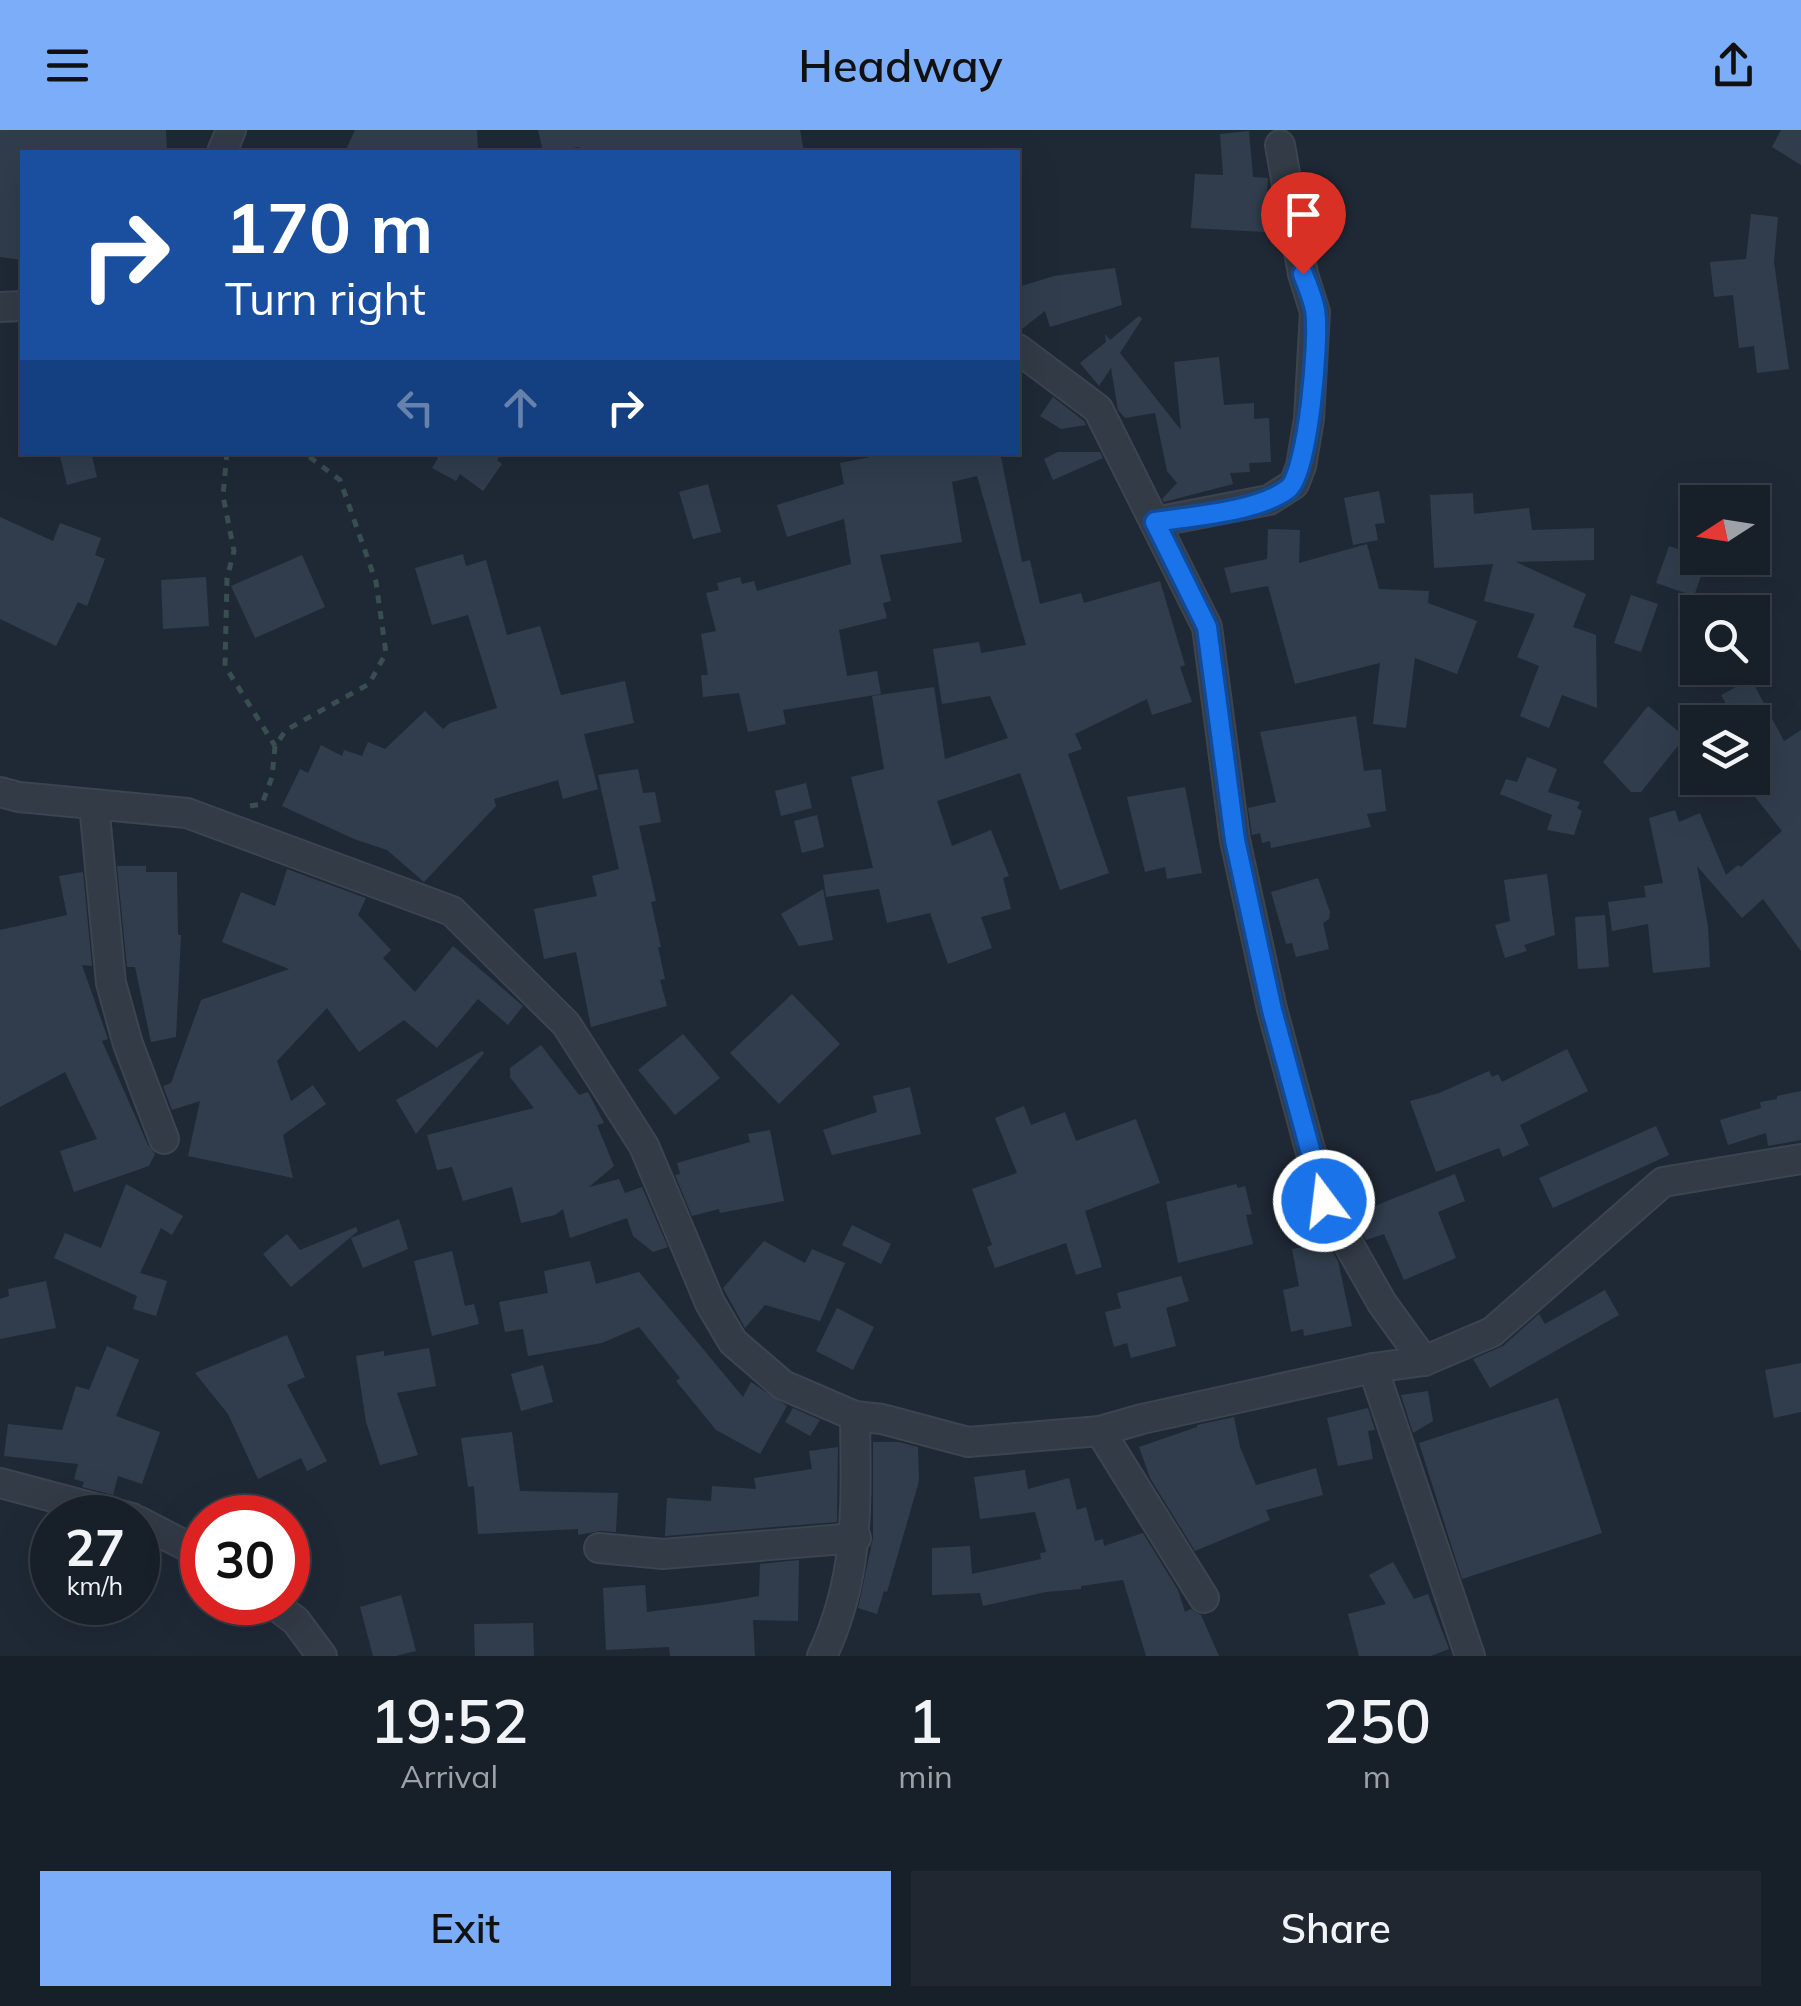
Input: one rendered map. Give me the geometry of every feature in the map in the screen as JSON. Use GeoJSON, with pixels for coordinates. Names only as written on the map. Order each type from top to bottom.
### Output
{"type":"FeatureCollection","features":[{"type":"Feature","properties":{"kind":"street"},"geometry":{"type":"LineString","coordinates":[[1155,522],[1269,500],[1294,484],[1302,466],[1316,312],[1303,274],[1280,145]]}},
{"type":"Feature","properties":{"kind":"street"},"geometry":{"type":"LineString","coordinates":[[1020,350],[1098,409],[1207,627],[1235,840],[1272,1010],[1324,1201],[1382,1303],[1424,1361]]}},
{"type":"Feature","properties":{"kind":"street"},"geometry":{"type":"LineString","coordinates":[[0,792],[188,813],[452,910],[566,1024],[644,1146],[710,1303],[733,1342],[783,1385],[855,1416],[882,1419],[968,1442],[1100,1431],[1373,1368],[1424,1361],[1492,1332],[1663,1182],[1801,1160]]}},
{"type":"Feature","properties":{"kind":"street"},"geometry":{"type":"LineString","coordinates":[[94,804],[111,982],[128,1044],[164,1138]]}},
{"type":"Feature","properties":{"kind":"street"},"geometry":{"type":"LineString","coordinates":[[1373,1368],[1470,1656]]}},
{"type":"Feature","properties":{"kind":"street"},"geometry":{"type":"LineString","coordinates":[[822,1656],[839,1621],[856,1538],[855,1416]]}},
{"type":"Feature","properties":{"kind":"street"},"geometry":{"type":"LineString","coordinates":[[1100,1431],[1204,1598]]}},
{"type":"Feature","properties":{"kind":"street"},"geometry":{"type":"LineString","coordinates":[[0,1483],[45,1495]]}},
{"type":"Feature","properties":{"kind":"street"},"geometry":{"type":"LineString","coordinates":[[599,1548],[663,1554],[856,1538]]}},
{"type":"Feature","properties":{"kind":"street"},"geometry":{"type":"LineString","coordinates":[[299,1625],[322,1656]]}},
{"type":"Feature","properties":{"kind":"path"},"geometry":{"type":"LineString","coordinates":[[227,455],[223,496],[234,552],[227,578],[225,666],[275,746]]}},
{"type":"Feature","properties":{"kind":"path"},"geometry":{"type":"LineString","coordinates":[[237,809],[262,804],[272,777],[275,746],[286,730],[369,684],[386,653],[376,582],[340,480],[306,455]]}},
{"type":"Feature","properties":{"kind":"building"},"geometry":{"type":"Polygon","coordinates":[[[0,130],[166,130],[167,150],[20,150],[20,260],[0,257],[0,130]]]}},
{"type":"Feature","properties":{"kind":"building"},"geometry":{"type":"Polygon","coordinates":[[[355,130],[477,130],[478,150],[346,150],[355,130]]]}},
{"type":"Feature","properties":{"kind":"building"},"geometry":{"type":"Polygon","coordinates":[[[538,130],[800,130],[804,150],[579,147],[543,150],[538,130]]]}},
{"type":"Feature","properties":{"kind":"building"},"geometry":{"type":"Polygon","coordinates":[[[1781,130],[1801,130],[1801,165],[1772,147],[1781,130]]]}},
{"type":"Feature","properties":{"kind":"building"},"geometry":{"type":"Polygon","coordinates":[[[1249,131],[1253,177],[1268,178],[1265,232],[1191,228],[1195,174],[1223,175],[1220,134],[1249,131]]]}},
{"type":"Feature","properties":{"kind":"building"},"geometry":{"type":"Polygon","coordinates":[[[1751,214],[1778,217],[1774,262],[1789,369],[1757,373],[1754,346],[1739,348],[1733,295],[1714,297],[1710,262],[1746,259],[1751,214]]]}},
{"type":"Feature","properties":{"kind":"building"},"geometry":{"type":"Polygon","coordinates":[[[1115,268],[1122,305],[1050,327],[1045,311],[1020,330],[1020,286],[1054,276],[1115,268]]]}},
{"type":"Feature","properties":{"kind":"building"},"geometry":{"type":"Polygon","coordinates":[[[1139,316],[1142,319],[1120,353],[1181,430],[1174,362],[1219,357],[1224,405],[1254,403],[1254,419],[1269,418],[1271,462],[1249,463],[1250,472],[1230,473],[1233,484],[1164,502],[1162,499],[1177,483],[1167,471],[1155,413],[1125,418],[1118,410],[1111,368],[1099,386],[1080,363],[1106,342],[1105,334],[1110,340],[1139,316]]]}},
{"type":"Feature","properties":{"kind":"building"},"geometry":{"type":"Polygon","coordinates":[[[1053,397],[1086,425],[1061,429],[1040,416],[1053,397]]]}},
{"type":"Feature","properties":{"kind":"building"},"geometry":{"type":"Polygon","coordinates":[[[1058,452],[1100,452],[1103,458],[1053,480],[1044,459],[1058,452]]]}},
{"type":"Feature","properties":{"kind":"building"},"geometry":{"type":"Polygon","coordinates":[[[60,455],[92,455],[97,477],[67,485],[60,455]]]}},
{"type":"Feature","properties":{"kind":"building"},"geometry":{"type":"Polygon","coordinates":[[[434,455],[500,455],[497,460],[502,464],[483,491],[460,474],[456,481],[432,468],[438,458],[434,455]]]}},
{"type":"Feature","properties":{"kind":"building"},"geometry":{"type":"Polygon","coordinates":[[[880,455],[1001,455],[1022,562],[1030,560],[1040,604],[1081,593],[1084,603],[1160,581],[1185,665],[1180,667],[1192,702],[1152,715],[1147,699],[1075,734],[1082,749],[1068,754],[1109,873],[1060,890],[1020,773],[937,801],[952,846],[991,830],[1009,876],[1003,878],[1011,909],[981,917],[992,948],[948,964],[930,913],[887,923],[879,889],[826,897],[823,875],[873,868],[851,777],[884,769],[872,696],[934,687],[945,759],[1008,738],[990,696],[942,704],[933,649],[979,642],[981,653],[1026,645],[977,476],[952,482],[962,542],[880,555],[891,601],[883,603],[887,618],[839,630],[847,676],[877,671],[881,694],[783,710],[786,724],[748,732],[739,693],[703,697],[701,675],[708,675],[701,634],[716,631],[706,593],[719,590],[717,583],[740,577],[742,584],[754,581],[757,591],[851,564],[844,519],[787,537],[777,505],[844,484],[840,463],[880,455]]]}},
{"type":"Feature","properties":{"kind":"building"},"geometry":{"type":"Polygon","coordinates":[[[708,484],[721,532],[693,539],[679,492],[708,484]]]}},
{"type":"Feature","properties":{"kind":"building"},"geometry":{"type":"Polygon","coordinates":[[[1379,491],[1385,523],[1375,524],[1378,540],[1353,545],[1344,498],[1379,491]]]}},
{"type":"Feature","properties":{"kind":"building"},"geometry":{"type":"Polygon","coordinates":[[[1473,493],[1474,514],[1529,508],[1532,530],[1594,528],[1594,560],[1516,562],[1586,594],[1573,627],[1596,635],[1597,708],[1562,695],[1549,728],[1520,716],[1539,666],[1517,657],[1535,614],[1484,601],[1493,564],[1434,568],[1430,495],[1473,493]]]}},
{"type":"Feature","properties":{"kind":"building"},"geometry":{"type":"Polygon","coordinates":[[[0,517],[53,541],[60,523],[101,538],[95,555],[105,559],[87,606],[78,602],[56,646],[0,619],[0,517]]]}},
{"type":"Feature","properties":{"kind":"building"},"geometry":{"type":"Polygon","coordinates":[[[1268,529],[1300,530],[1299,563],[1367,544],[1379,589],[1429,591],[1428,603],[1477,621],[1457,674],[1415,658],[1406,728],[1373,724],[1380,663],[1295,684],[1268,586],[1231,593],[1224,568],[1267,559],[1268,529]]]}},
{"type":"Feature","properties":{"kind":"building"},"geometry":{"type":"Polygon","coordinates":[[[1669,546],[1680,550],[1680,575],[1701,575],[1694,595],[1656,583],[1669,546]]]}},
{"type":"Feature","properties":{"kind":"building"},"geometry":{"type":"Polygon","coordinates":[[[463,554],[466,566],[486,560],[507,635],[540,626],[561,695],[625,681],[634,723],[584,734],[598,789],[563,799],[558,780],[494,799],[496,806],[424,882],[387,850],[282,806],[300,769],[308,773],[321,745],[342,756],[344,750],[362,756],[368,742],[385,749],[425,711],[443,729],[450,723],[497,708],[468,615],[432,625],[415,568],[463,554]]]}},
{"type":"Feature","properties":{"kind":"building"},"geometry":{"type":"Polygon","coordinates":[[[302,555],[325,607],[255,638],[231,586],[302,555]]]}},
{"type":"Feature","properties":{"kind":"building"},"geometry":{"type":"Polygon","coordinates":[[[206,577],[209,626],[163,629],[161,580],[206,577]]]}},
{"type":"Feature","properties":{"kind":"building"},"geometry":{"type":"Polygon","coordinates":[[[1631,595],[1658,604],[1641,652],[1614,643],[1631,595]]]}},
{"type":"Feature","properties":{"kind":"building"},"geometry":{"type":"Polygon","coordinates":[[[1740,685],[1754,685],[1765,705],[1727,705],[1721,695],[1740,685]]]}},
{"type":"Feature","properties":{"kind":"building"},"geometry":{"type":"Polygon","coordinates":[[[1648,706],[1680,733],[1680,743],[1641,792],[1631,792],[1603,762],[1648,706]]]}},
{"type":"Feature","properties":{"kind":"building"},"geometry":{"type":"Polygon","coordinates":[[[1770,715],[1784,741],[1801,730],[1801,951],[1763,899],[1742,918],[1697,866],[1708,926],[1710,967],[1653,973],[1648,924],[1612,931],[1608,902],[1646,897],[1644,886],[1663,883],[1649,818],[1675,810],[1679,822],[1700,813],[1726,875],[1782,831],[1753,795],[1770,795],[1770,715]]]}},
{"type":"Feature","properties":{"kind":"building"},"geometry":{"type":"Polygon","coordinates":[[[1356,716],[1364,771],[1381,769],[1386,811],[1367,814],[1371,827],[1271,848],[1270,841],[1262,843],[1260,833],[1252,835],[1248,808],[1276,802],[1260,732],[1356,716]]]}},
{"type":"Feature","properties":{"kind":"building"},"geometry":{"type":"Polygon","coordinates":[[[1527,757],[1557,769],[1548,792],[1580,802],[1577,808],[1582,811],[1574,835],[1547,830],[1552,815],[1500,794],[1506,779],[1517,782],[1527,757]]]}},
{"type":"Feature","properties":{"kind":"building"},"geometry":{"type":"Polygon","coordinates":[[[638,769],[643,793],[655,792],[661,822],[639,826],[656,901],[651,902],[661,947],[665,979],[660,980],[667,1006],[591,1027],[576,952],[544,959],[534,909],[597,896],[592,876],[619,869],[598,775],[638,769]]]}},
{"type":"Feature","properties":{"kind":"building"},"geometry":{"type":"Polygon","coordinates":[[[806,783],[812,808],[781,816],[775,791],[806,783]]]}},
{"type":"Feature","properties":{"kind":"building"},"geometry":{"type":"Polygon","coordinates":[[[1185,787],[1202,873],[1167,879],[1165,867],[1145,872],[1127,797],[1185,787]]]}},
{"type":"Feature","properties":{"kind":"building"},"geometry":{"type":"Polygon","coordinates":[[[817,815],[824,847],[802,853],[794,821],[817,815]]]}},
{"type":"Feature","properties":{"kind":"building"},"geometry":{"type":"Polygon","coordinates":[[[117,866],[146,866],[146,872],[177,872],[181,935],[176,1037],[151,1042],[135,967],[127,967],[117,866]]]}},
{"type":"Feature","properties":{"kind":"building"},"geometry":{"type":"Polygon","coordinates":[[[287,869],[366,898],[358,915],[391,950],[383,958],[415,992],[453,946],[523,1006],[508,1025],[478,999],[437,1048],[404,1020],[359,1052],[327,1008],[277,1061],[291,1101],[313,1085],[326,1104],[283,1135],[293,1178],[188,1156],[200,1101],[172,1110],[163,1086],[171,1083],[201,1000],[289,969],[222,942],[241,892],[275,906],[287,869]]]}},
{"type":"Feature","properties":{"kind":"building"},"geometry":{"type":"Polygon","coordinates":[[[83,872],[92,966],[82,965],[108,1039],[102,1041],[155,1154],[149,1166],[74,1192],[60,1151],[97,1139],[65,1072],[0,1107],[0,930],[67,915],[59,876],[83,872]]]}},
{"type":"Feature","properties":{"kind":"building"},"geometry":{"type":"Polygon","coordinates":[[[1547,874],[1555,935],[1524,945],[1527,951],[1505,958],[1495,925],[1510,921],[1504,880],[1547,874]]]}},
{"type":"Feature","properties":{"kind":"building"},"geometry":{"type":"Polygon","coordinates":[[[1318,878],[1330,912],[1323,923],[1329,949],[1296,957],[1292,943],[1286,944],[1271,892],[1318,878]]]}},
{"type":"Feature","properties":{"kind":"building"},"geometry":{"type":"Polygon","coordinates":[[[823,889],[833,940],[799,946],[781,914],[823,889]]]}},
{"type":"Feature","properties":{"kind":"building"},"geometry":{"type":"Polygon","coordinates":[[[1605,915],[1609,967],[1578,969],[1575,917],[1605,915]]]}},
{"type":"Feature","properties":{"kind":"building"},"geometry":{"type":"Polygon","coordinates":[[[792,994],[840,1044],[779,1104],[730,1053],[792,994]]]}},
{"type":"Feature","properties":{"kind":"building"},"geometry":{"type":"Polygon","coordinates":[[[683,1034],[720,1078],[675,1115],[638,1070],[683,1034]]]}},
{"type":"Feature","properties":{"kind":"building"},"geometry":{"type":"Polygon","coordinates":[[[541,1045],[579,1095],[588,1092],[604,1123],[597,1125],[614,1166],[589,1187],[619,1179],[625,1193],[642,1187],[668,1247],[653,1252],[633,1236],[627,1218],[570,1238],[563,1209],[555,1215],[521,1223],[512,1187],[463,1201],[452,1167],[437,1170],[427,1135],[534,1108],[510,1077],[510,1068],[541,1045]]]}},
{"type":"Feature","properties":{"kind":"building"},"geometry":{"type":"Polygon","coordinates":[[[1567,1049],[1588,1091],[1520,1125],[1529,1145],[1503,1157],[1499,1148],[1436,1172],[1410,1101],[1489,1071],[1492,1077],[1498,1074],[1502,1082],[1567,1049]]]}},
{"type":"Feature","properties":{"kind":"building"},"geometry":{"type":"Polygon","coordinates":[[[484,1053],[416,1134],[396,1100],[484,1053]]]}},
{"type":"Feature","properties":{"kind":"building"},"geometry":{"type":"Polygon","coordinates":[[[910,1087],[921,1134],[832,1155],[823,1130],[877,1112],[873,1096],[910,1087]]]}},
{"type":"Feature","properties":{"kind":"building"},"geometry":{"type":"Polygon","coordinates":[[[1801,1091],[1801,1140],[1768,1146],[1766,1133],[1728,1145],[1720,1120],[1761,1108],[1760,1102],[1801,1091]]]}},
{"type":"Feature","properties":{"kind":"building"},"geometry":{"type":"Polygon","coordinates":[[[1024,1106],[1031,1125],[1065,1112],[1076,1141],[1136,1119],[1160,1183],[1085,1211],[1102,1267],[1076,1275],[1066,1243],[995,1268],[987,1247],[992,1245],[972,1189],[1017,1173],[995,1118],[1024,1106]]]}},
{"type":"Feature","properties":{"kind":"building"},"geometry":{"type":"Polygon","coordinates":[[[1656,1126],[1669,1155],[1553,1208],[1539,1178],[1656,1126]]]}},
{"type":"Feature","properties":{"kind":"building"},"geometry":{"type":"Polygon","coordinates":[[[770,1130],[784,1201],[692,1216],[675,1175],[680,1174],[677,1163],[750,1142],[748,1134],[770,1130]]]}},
{"type":"Feature","properties":{"kind":"building"},"geometry":{"type":"Polygon","coordinates":[[[1455,1174],[1465,1201],[1438,1212],[1456,1258],[1404,1280],[1384,1234],[1366,1240],[1352,1215],[1455,1174]]]}},
{"type":"Feature","properties":{"kind":"building"},"geometry":{"type":"Polygon","coordinates":[[[126,1184],[183,1216],[172,1235],[161,1228],[140,1273],[167,1281],[156,1316],[133,1309],[137,1296],[54,1258],[65,1233],[101,1248],[126,1184]]]}},
{"type":"Feature","properties":{"kind":"building"},"geometry":{"type":"Polygon","coordinates":[[[1236,1184],[1238,1188],[1245,1186],[1252,1214],[1246,1215],[1253,1244],[1178,1263],[1166,1202],[1236,1184]]]}},
{"type":"Feature","properties":{"kind":"building"},"geometry":{"type":"Polygon","coordinates":[[[399,1219],[408,1249],[363,1268],[351,1238],[399,1219]]]}},
{"type":"Feature","properties":{"kind":"building"},"geometry":{"type":"Polygon","coordinates":[[[852,1225],[891,1244],[881,1264],[842,1245],[852,1225]]]}},
{"type":"Feature","properties":{"kind":"building"},"geometry":{"type":"Polygon","coordinates":[[[356,1227],[358,1231],[291,1287],[263,1254],[287,1234],[300,1250],[356,1227]]]}},
{"type":"Feature","properties":{"kind":"building"},"geometry":{"type":"Polygon","coordinates":[[[764,1241],[805,1263],[812,1249],[845,1263],[820,1321],[765,1305],[745,1328],[723,1288],[764,1241]]]}},
{"type":"Feature","properties":{"kind":"building"},"geometry":{"type":"Polygon","coordinates":[[[1327,1242],[1338,1261],[1352,1326],[1304,1336],[1303,1329],[1291,1332],[1283,1290],[1299,1286],[1292,1249],[1327,1242]]]}},
{"type":"Feature","properties":{"kind":"building"},"geometry":{"type":"Polygon","coordinates":[[[452,1251],[465,1306],[474,1304],[479,1324],[432,1336],[414,1261],[452,1251]]]}},
{"type":"Feature","properties":{"kind":"building"},"geometry":{"type":"Polygon","coordinates":[[[590,1261],[596,1284],[639,1272],[743,1397],[751,1382],[787,1406],[760,1454],[716,1430],[639,1327],[602,1343],[528,1356],[523,1329],[505,1332],[499,1302],[548,1293],[544,1271],[590,1261]]]}},
{"type":"Feature","properties":{"kind":"building"},"geometry":{"type":"Polygon","coordinates":[[[1181,1276],[1189,1301],[1166,1308],[1176,1346],[1131,1358],[1127,1343],[1114,1347],[1105,1312],[1121,1308],[1117,1293],[1181,1276]]]}},
{"type":"Feature","properties":{"kind":"building"},"geometry":{"type":"Polygon","coordinates":[[[46,1281],[56,1328],[0,1339],[0,1299],[9,1296],[8,1289],[46,1281]]]}},
{"type":"Feature","properties":{"kind":"building"},"geometry":{"type":"Polygon","coordinates":[[[1605,1290],[1619,1315],[1490,1388],[1473,1359],[1503,1346],[1539,1314],[1545,1324],[1605,1290]]]}},
{"type":"Feature","properties":{"kind":"building"},"geometry":{"type":"Polygon","coordinates":[[[837,1308],[874,1327],[853,1370],[816,1351],[837,1308]]]}},
{"type":"Feature","properties":{"kind":"building"},"geometry":{"type":"Polygon","coordinates":[[[287,1335],[305,1377],[287,1385],[327,1461],[307,1471],[301,1458],[258,1479],[228,1414],[195,1373],[287,1335]]]}},
{"type":"Feature","properties":{"kind":"building"},"geometry":{"type":"Polygon","coordinates":[[[107,1346],[139,1360],[116,1416],[160,1432],[142,1484],[118,1476],[113,1495],[82,1487],[84,1482],[74,1479],[78,1464],[4,1456],[8,1424],[62,1430],[76,1386],[89,1390],[107,1346]]]}},
{"type":"Feature","properties":{"kind":"building"},"geometry":{"type":"Polygon","coordinates":[[[429,1348],[436,1386],[397,1393],[418,1455],[380,1465],[366,1422],[356,1356],[384,1351],[384,1356],[429,1348]]]}},
{"type":"Feature","properties":{"kind":"building"},"geometry":{"type":"Polygon","coordinates":[[[1801,1363],[1801,1412],[1774,1418],[1765,1370],[1801,1363]]]}},
{"type":"Feature","properties":{"kind":"building"},"geometry":{"type":"Polygon","coordinates":[[[543,1365],[553,1402],[521,1411],[511,1374],[543,1365]]]}},
{"type":"Feature","properties":{"kind":"building"},"geometry":{"type":"Polygon","coordinates":[[[1428,1391],[1433,1421],[1413,1433],[1401,1395],[1428,1391]]]}},
{"type":"Feature","properties":{"kind":"building"},"geometry":{"type":"Polygon","coordinates":[[[1558,1398],[1602,1533],[1462,1579],[1419,1443],[1558,1398]]]}},
{"type":"Feature","properties":{"kind":"building"},"geometry":{"type":"Polygon","coordinates":[[[793,1408],[820,1420],[810,1436],[785,1422],[793,1408]]]}},
{"type":"Feature","properties":{"kind":"building"},"geometry":{"type":"Polygon","coordinates":[[[1368,1408],[1375,1430],[1368,1431],[1373,1459],[1338,1466],[1327,1418],[1368,1408]]]}},
{"type":"Feature","properties":{"kind":"building"},"geometry":{"type":"Polygon","coordinates":[[[1234,1417],[1240,1447],[1256,1485],[1316,1468],[1323,1495],[1266,1510],[1270,1520],[1195,1551],[1150,1478],[1139,1447],[1197,1425],[1234,1417]]]}},
{"type":"Feature","properties":{"kind":"building"},"geometry":{"type":"Polygon","coordinates":[[[512,1432],[520,1491],[618,1493],[616,1532],[578,1535],[578,1529],[478,1534],[474,1486],[468,1487],[461,1438],[512,1432]]]}},
{"type":"Feature","properties":{"kind":"building"},"geometry":{"type":"Polygon","coordinates":[[[873,1442],[918,1447],[919,1481],[877,1614],[858,1608],[873,1538],[873,1442]]]}},
{"type":"Feature","properties":{"kind":"building"},"geometry":{"type":"Polygon","coordinates":[[[838,1447],[837,1522],[665,1536],[667,1498],[711,1501],[712,1486],[756,1489],[754,1478],[812,1469],[809,1451],[838,1447]]]}},
{"type":"Feature","properties":{"kind":"building"},"geometry":{"type":"Polygon","coordinates":[[[1025,1470],[1028,1489],[1069,1478],[1077,1510],[1086,1507],[1095,1541],[1103,1539],[1104,1546],[1143,1533],[1178,1590],[1185,1612],[1191,1609],[1201,1615],[1219,1656],[1146,1656],[1123,1580],[983,1606],[980,1593],[932,1595],[932,1548],[970,1546],[972,1574],[1041,1559],[1040,1553],[1046,1552],[1035,1512],[980,1519],[974,1477],[1025,1470]]]}},
{"type":"Feature","properties":{"kind":"building"},"geometry":{"type":"Polygon","coordinates":[[[799,1560],[798,1621],[753,1620],[755,1656],[670,1656],[669,1647],[606,1650],[603,1588],[645,1585],[647,1612],[718,1603],[759,1596],[760,1564],[799,1560]]]}},
{"type":"Feature","properties":{"kind":"building"},"geometry":{"type":"Polygon","coordinates":[[[1393,1562],[1414,1599],[1428,1594],[1449,1649],[1431,1656],[1359,1656],[1348,1614],[1386,1604],[1369,1575],[1393,1562]]]}},
{"type":"Feature","properties":{"kind":"building"},"geometry":{"type":"Polygon","coordinates":[[[401,1595],[416,1651],[373,1656],[360,1607],[401,1595]]]}},
{"type":"Feature","properties":{"kind":"building"},"geometry":{"type":"Polygon","coordinates":[[[533,1623],[534,1656],[475,1656],[474,1624],[533,1623]]]}},
{"type":"Feature","properties":{"kind":"route"},"geometry":{"type":"LineString","coordinates":[[1303,274],[1316,312],[1309,419],[1302,466],[1294,484],[1269,500],[1155,522],[1207,627],[1235,840],[1272,1010],[1324,1201]]}}]}
